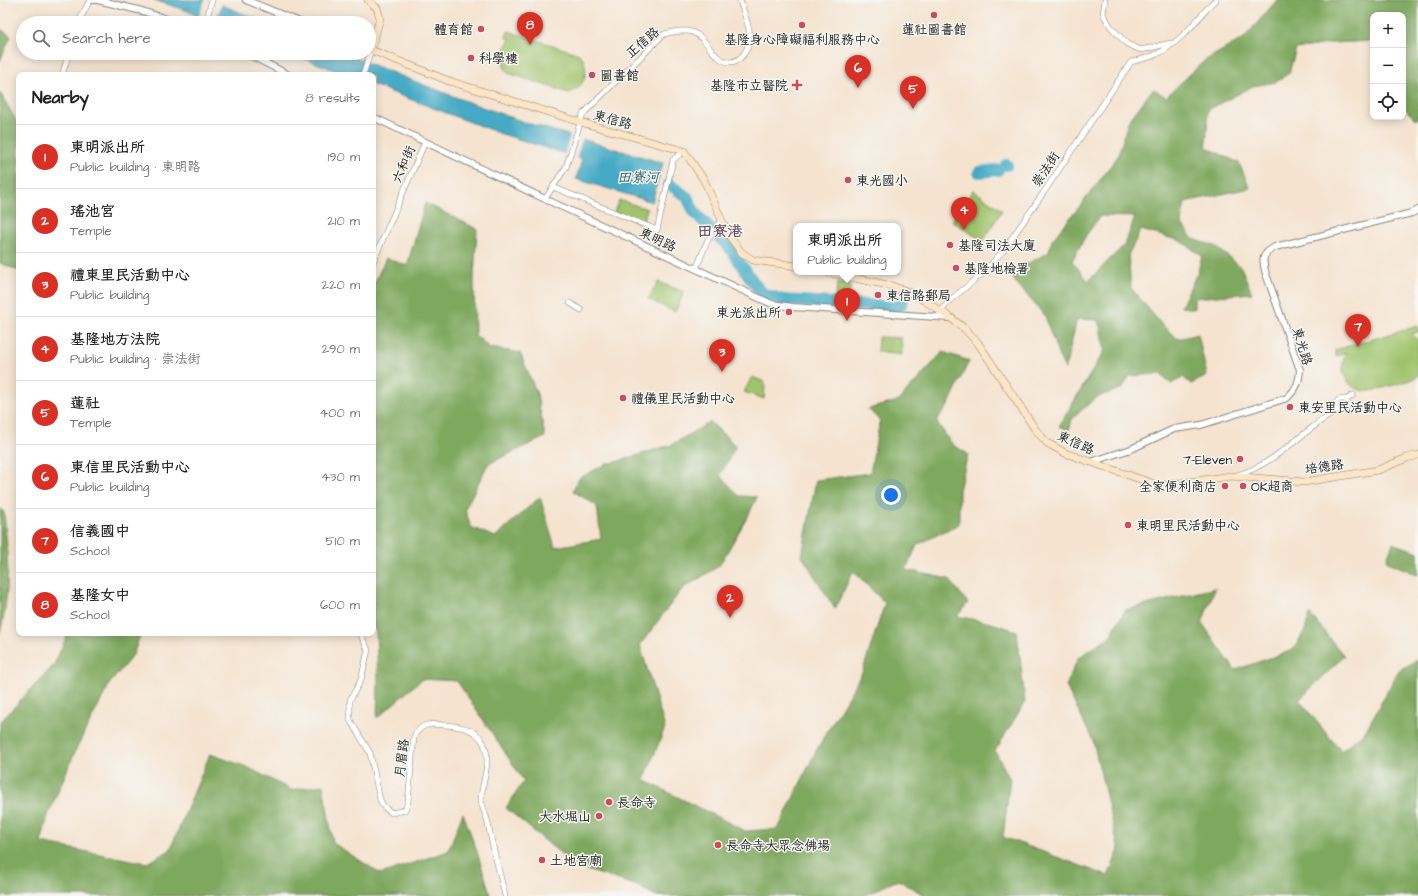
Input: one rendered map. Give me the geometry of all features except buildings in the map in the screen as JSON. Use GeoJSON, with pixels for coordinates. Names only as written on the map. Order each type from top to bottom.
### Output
{"type":"FeatureCollection","features":[{"type":"Feature","properties":{"kind":"main road"},"geometry":{"type":"LineString","coordinates":[[368,0],[377,8],[380,18],[376,31]]}},
{"type":"Feature","properties":{"kind":"main road","name":"東信路"},"geometry":{"type":"LineString","coordinates":[[376,52],[449,81],[580,122],[684,150]]}},
{"type":"Feature","properties":{"kind":"main road"},"geometry":{"type":"LineString","coordinates":[[684,150],[704,180],[719,223],[741,252],[753,260],[793,266]]}},
{"type":"Feature","properties":{"kind":"main road","name":"東信路"},"geometry":{"type":"LineString","coordinates":[[842,275],[892,286],[912,293],[940,314],[951,318],[965,329],[978,343],[1035,428],[1047,443],[1065,453],[1160,486],[1230,476]]}},
{"type":"Feature","properties":{"kind":"main road","name":"培德路"},"geometry":{"type":"LineString","coordinates":[[1230,476],[1304,482],[1378,470],[1418,455]]}},
{"type":"Feature","properties":{"kind":"street"},"geometry":{"type":"LineString","coordinates":[[82,16],[90,0],[98,0],[157,16]]}},
{"type":"Feature","properties":{"kind":"street"},"geometry":{"type":"LineString","coordinates":[[207,16],[212,0]]}},
{"type":"Feature","properties":{"kind":"street"},"geometry":{"type":"LineString","coordinates":[[246,0],[285,16]]}},
{"type":"Feature","properties":{"kind":"street","name":"正信路"},"geometry":{"type":"LineString","coordinates":[[580,122],[583,114],[664,34],[681,31],[690,32],[703,39],[714,53],[725,62],[732,62],[742,58],[750,35],[740,0]]}},
{"type":"Feature","properties":{"kind":"street"},"geometry":{"type":"LineString","coordinates":[[1105,0],[1103,14],[1111,27],[1127,44],[1140,50],[1174,43]]}},
{"type":"Feature","properties":{"kind":"street","name":"崇法街"},"geometry":{"type":"LineString","coordinates":[[940,314],[949,300],[982,274],[1003,251],[1046,190],[1131,62],[1155,55],[1174,43],[1216,0]]}},
{"type":"Feature","properties":{"kind":"street"},"geometry":{"type":"LineString","coordinates":[[63,72],[67,60]]}},
{"type":"Feature","properties":{"kind":"street"},"geometry":{"type":"LineString","coordinates":[[260,60],[283,72]]}},
{"type":"Feature","properties":{"kind":"street"},"geometry":{"type":"LineString","coordinates":[[364,72],[367,60]]}},
{"type":"Feature","properties":{"kind":"street","name":"東明路"},"geometry":{"type":"LineString","coordinates":[[376,118],[545,200],[772,304],[793,307],[940,314]]}},
{"type":"Feature","properties":{"kind":"street"},"geometry":{"type":"LineString","coordinates":[[545,200],[562,174],[569,158],[580,122]]}},
{"type":"Feature","properties":{"kind":"street","name":"六和街"},"geometry":{"type":"LineString","coordinates":[[376,255],[425,142]]}},
{"type":"Feature","properties":{"kind":"street"},"geometry":{"type":"LineString","coordinates":[[553,187],[657,230],[673,160],[684,150]]}},
{"type":"Feature","properties":{"kind":"street","name":"東光路"},"geometry":{"type":"LineString","coordinates":[[1091,462],[1131,449],[1174,429],[1201,425],[1287,398],[1299,381],[1300,370],[1264,269],[1263,259],[1267,252],[1275,247],[1412,213],[1418,210]]}},
{"type":"Feature","properties":{"kind":"street"},"geometry":{"type":"LineString","coordinates":[[696,269],[711,235],[719,223]]}},
{"type":"Feature","properties":{"kind":"street"},"geometry":{"type":"LineString","coordinates":[[570,303],[581,310]]}},
{"type":"Feature","properties":{"kind":"street"},"geometry":{"type":"LineString","coordinates":[[1346,400],[1348,406],[1347,410],[1337,410],[1337,401],[1341,399],[1346,400],[1353,395]]}},
{"type":"Feature","properties":{"kind":"street","name":"東信路"},"geometry":{"type":"LineString","coordinates":[[1230,476],[1244,473],[1274,458],[1319,422],[1332,416],[1337,410]]}},
{"type":"Feature","properties":{"kind":"street","name":"月眉路"},"geometry":{"type":"LineString","coordinates":[[361,636],[368,650],[361,680],[350,700],[350,720],[370,753],[380,800],[384,807],[392,812],[405,810],[408,802],[414,736],[424,725],[442,724],[463,728],[474,732],[482,740],[486,753],[486,769],[481,800],[506,896]]}},
{"type":"Feature","properties":{"kind":"green space"},"geometry":{"type":"Polygon","coordinates":[[[1277,0],[1418,0],[1418,119],[1415,119],[1406,110],[1406,12],[1370,12],[1370,41],[1333,43],[1296,49],[1289,73],[1276,82],[1253,86],[1208,110],[1206,147],[1239,163],[1250,188],[1185,202],[1181,223],[1193,239],[1215,246],[1241,267],[1252,293],[1194,298],[1194,309],[1181,307],[1198,271],[1202,256],[1181,241],[1141,230],[1128,255],[1131,288],[1162,325],[1178,339],[1198,334],[1207,376],[1191,384],[1183,377],[1171,384],[1160,374],[1129,376],[1123,388],[1095,398],[1072,419],[1069,430],[1059,426],[1105,350],[1098,320],[1077,319],[1065,369],[1058,354],[1045,316],[1013,279],[1023,266],[1049,252],[1052,240],[1118,156],[1128,122],[1153,89],[1166,97],[1204,61],[1244,38],[1277,0]],[[1100,216],[1085,237],[1072,261],[1088,281],[1125,244],[1135,217],[1100,216]]]}},
{"type":"Feature","properties":{"kind":"green space"},"geometry":{"type":"Polygon","coordinates":[[[0,29],[11,36],[0,61],[0,29]]]}},
{"type":"Feature","properties":{"kind":"green space"},"geometry":{"type":"Polygon","coordinates":[[[508,31],[579,54],[583,59],[586,70],[583,82],[575,90],[569,93],[508,73],[505,69],[503,56],[505,47],[511,39],[506,38],[508,31]]]}},
{"type":"Feature","properties":{"kind":"green space"},"geometry":{"type":"Polygon","coordinates":[[[0,93],[16,120],[16,270],[0,263],[0,93]]]}},
{"type":"Feature","properties":{"kind":"green space"},"geometry":{"type":"Polygon","coordinates":[[[973,190],[1002,210],[983,241],[952,221],[973,190]]]}},
{"type":"Feature","properties":{"kind":"green space"},"geometry":{"type":"Polygon","coordinates":[[[619,200],[647,209],[642,224],[614,212],[619,200]]]}},
{"type":"Feature","properties":{"kind":"green space"},"geometry":{"type":"Polygon","coordinates":[[[425,203],[477,229],[474,277],[475,335],[490,348],[520,353],[537,394],[545,437],[488,464],[465,509],[471,527],[495,537],[540,497],[555,547],[601,539],[597,506],[573,491],[579,478],[608,463],[671,445],[710,422],[736,446],[720,475],[739,496],[757,497],[748,516],[719,566],[682,589],[640,645],[665,728],[644,780],[745,831],[778,829],[817,749],[862,673],[885,603],[853,571],[835,609],[802,556],[816,480],[870,473],[880,421],[868,409],[898,401],[943,352],[969,361],[948,406],[936,421],[953,445],[968,454],[959,490],[959,524],[917,545],[906,570],[949,579],[968,603],[957,616],[991,623],[1017,631],[1025,702],[995,751],[1010,779],[1003,837],[1108,876],[1119,850],[1093,741],[1066,686],[1078,658],[1110,636],[1125,610],[1215,588],[1202,623],[1235,670],[1293,650],[1305,630],[1310,614],[1344,656],[1299,700],[1341,751],[1365,732],[1399,670],[1418,660],[1418,896],[926,896],[898,880],[863,896],[657,896],[635,885],[577,867],[506,808],[524,781],[457,681],[422,679],[377,718],[376,280],[386,258],[407,266],[425,203]]]}},
{"type":"Feature","properties":{"kind":"green space"},"geometry":{"type":"Polygon","coordinates":[[[658,282],[684,292],[675,312],[648,299],[658,282]]]}},
{"type":"Feature","properties":{"kind":"green space"},"geometry":{"type":"Polygon","coordinates":[[[838,282],[851,285],[848,300],[835,298],[838,282]]]}},
{"type":"Feature","properties":{"kind":"green space"},"geometry":{"type":"Polygon","coordinates":[[[1418,326],[1418,332],[1411,334],[1418,339],[1418,375],[1410,380],[1370,391],[1360,390],[1351,385],[1345,377],[1343,370],[1346,353],[1336,356],[1335,350],[1418,326]]]}},
{"type":"Feature","properties":{"kind":"green space"},"geometry":{"type":"Polygon","coordinates":[[[878,337],[901,338],[902,355],[877,352],[878,337]]]}},
{"type":"Feature","properties":{"kind":"green space"},"geometry":{"type":"Polygon","coordinates":[[[752,377],[765,382],[764,399],[744,392],[752,377]]]}},
{"type":"Feature","properties":{"kind":"green space"},"geometry":{"type":"Polygon","coordinates":[[[0,509],[4,512],[8,572],[6,602],[0,632],[0,509]]]}},
{"type":"Feature","properties":{"kind":"green space"},"geometry":{"type":"Polygon","coordinates":[[[1393,543],[1418,552],[1418,575],[1386,561],[1393,543]]]}},
{"type":"Feature","properties":{"kind":"green space"},"geometry":{"type":"Polygon","coordinates":[[[67,636],[140,636],[133,655],[110,683],[77,747],[48,815],[41,843],[147,863],[170,850],[210,754],[247,767],[291,790],[323,785],[333,843],[381,874],[448,851],[463,813],[491,896],[0,896],[0,722],[54,665],[67,636]]]}},
{"type":"Feature","properties":{"kind":"water"},"geometry":{"type":"Polygon","coordinates":[[[154,0],[209,0],[249,16],[197,16],[188,11],[154,0]]]}},
{"type":"Feature","properties":{"kind":"water","name":"田寮河"},"geometry":{"type":"Polygon","coordinates":[[[308,60],[360,60],[527,123],[663,163],[652,202],[576,179],[582,159],[499,133],[376,86],[376,72],[340,72],[308,60]]]}},
{"type":"Feature","properties":{"kind":"pier"},"geometry":{"type":"Polygon","coordinates":[[[205,0],[215,0],[222,3],[217,16],[199,16],[205,0]]]}},
{"type":"Feature","properties":{"kind":"pier"},"geometry":{"type":"Polygon","coordinates":[[[571,134],[583,137],[576,159],[564,155],[571,134]]]}},
{"type":"Feature","properties":{"kind":"waterway","name":"田寮河"},"geometry":{"type":"LineString","coordinates":[[979,172],[998,170]]}},
{"type":"Feature","properties":{"kind":"waterway","name":"田寮河"},"geometry":{"type":"LineString","coordinates":[[669,184],[687,197],[695,213],[729,247],[759,290],[764,294],[783,300],[896,307],[901,305],[904,296]]}},
{"type":"Feature","properties":{"kind":"place","name":"蓮社圖書館"},"geometry":{"type":"Point","coordinates":[934,15]}},
{"type":"Feature","properties":{"kind":"place","name":"基隆身心障礙福利服務中心"},"geometry":{"type":"Point","coordinates":[802,25]}},
{"type":"Feature","properties":{"kind":"place","name":"體育館"},"geometry":{"type":"Point","coordinates":[481,29]}},
{"type":"Feature","properties":{"kind":"place","name":"基隆女中"},"geometry":{"type":"Point","coordinates":[530,45]}},
{"type":"Feature","properties":{"kind":"place","name":"科學樓"},"geometry":{"type":"Point","coordinates":[471,58]}},
{"type":"Feature","properties":{"kind":"place","name":"圖書館"},"geometry":{"type":"Point","coordinates":[592,75]}},
{"type":"Feature","properties":{"kind":"place","name":"基隆市立醫院"},"geometry":{"type":"Point","coordinates":[797,85]}},
{"type":"Feature","properties":{"kind":"place","name":"東信里民活動中心"},"geometry":{"type":"Point","coordinates":[858,88]}},
{"type":"Feature","properties":{"kind":"place","name":"蓮社"},"geometry":{"type":"Point","coordinates":[913,109]}},
{"type":"Feature","properties":{"kind":"place","name":"東光國小"},"geometry":{"type":"Point","coordinates":[848,180]}},
{"type":"Feature","properties":{"kind":"place","name":"基隆地方法院"},"geometry":{"type":"Point","coordinates":[964,230]}},
{"type":"Feature","properties":{"kind":"place","name":"基隆司法大廈"},"geometry":{"type":"Point","coordinates":[950,245]}},
{"type":"Feature","properties":{"kind":"place","name":"基隆地檢署"},"geometry":{"type":"Point","coordinates":[956,268]}},
{"type":"Feature","properties":{"kind":"place","name":"東信路郵局"},"geometry":{"type":"Point","coordinates":[878,295]}},
{"type":"Feature","properties":{"kind":"place","name":"東光派出所"},"geometry":{"type":"Point","coordinates":[789,312]}},
{"type":"Feature","properties":{"kind":"place","name":"東明派出所"},"geometry":{"type":"Point","coordinates":[847,321]}},
{"type":"Feature","properties":{"kind":"place","name":"信義國中"},"geometry":{"type":"Point","coordinates":[1358,347]}},
{"type":"Feature","properties":{"kind":"place","name":"禮東里民活動中心"},"geometry":{"type":"Point","coordinates":[722,372]}},
{"type":"Feature","properties":{"kind":"place","name":"禮儀里民活動中心"},"geometry":{"type":"Point","coordinates":[623,398]}},
{"type":"Feature","properties":{"kind":"place","name":"東安里民活動中心"},"geometry":{"type":"Point","coordinates":[1290,407]}},
{"type":"Feature","properties":{"kind":"place","name":"7-Eleven"},"geometry":{"type":"Point","coordinates":[1240,459]}},
{"type":"Feature","properties":{"kind":"place","name":"全家便利商店"},"geometry":{"type":"Point","coordinates":[1225,486]}},
{"type":"Feature","properties":{"kind":"place","name":"OK超商"},"geometry":{"type":"Point","coordinates":[1243,486]}},
{"type":"Feature","properties":{"kind":"place","name":"東明里民活動中心"},"geometry":{"type":"Point","coordinates":[1128,525]}},
{"type":"Feature","properties":{"kind":"place","name":"瑤池宮"},"geometry":{"type":"Point","coordinates":[730,618]}},
{"type":"Feature","properties":{"kind":"place","name":"長命寺"},"geometry":{"type":"Point","coordinates":[609,802]}},
{"type":"Feature","properties":{"kind":"place","name":"大水堀山"},"geometry":{"type":"Point","coordinates":[599,816]}},
{"type":"Feature","properties":{"kind":"place","name":"長命寺大眾念佛場"},"geometry":{"type":"Point","coordinates":[718,845]}},
{"type":"Feature","properties":{"kind":"place","name":"土地宮廟"},"geometry":{"type":"Point","coordinates":[542,860]}},
{"type":"Feature","properties":{"kind":"district","name":"田寮港"},"geometry":{"type":"Point","coordinates":[720,231]}}]}
